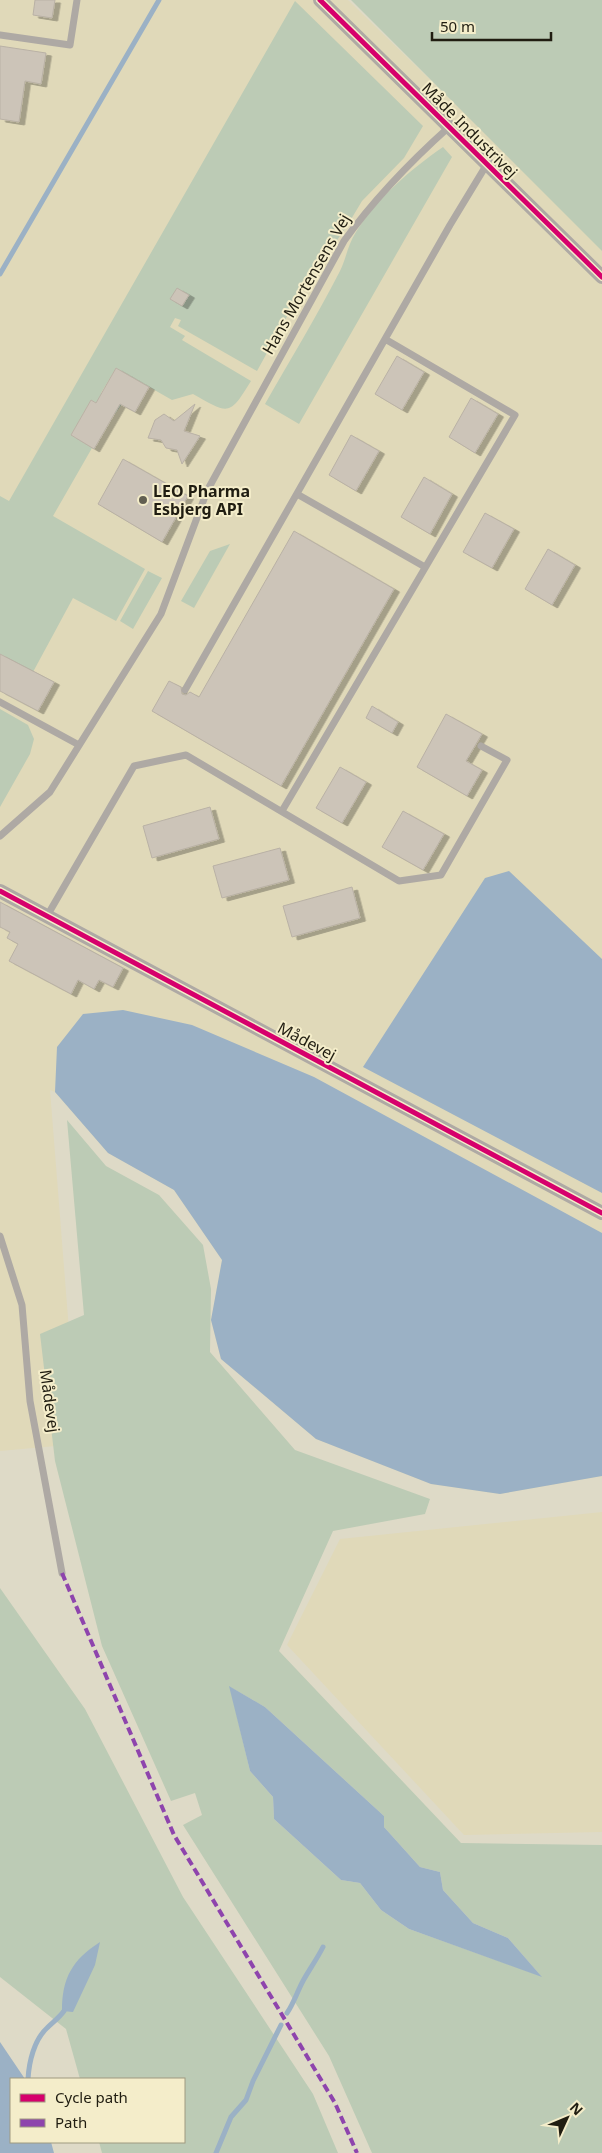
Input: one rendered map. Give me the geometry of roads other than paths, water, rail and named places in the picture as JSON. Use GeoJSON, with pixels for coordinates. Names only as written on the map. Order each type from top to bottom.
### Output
{"type":"FeatureCollection","features":[{"type":"Feature","properties":{"kind":"street","name":"Måde Industrivej"},"geometry":{"type":"LineString","coordinates":[[320,0],[602,277]]}},
{"type":"Feature","properties":{"kind":"street","name":"Mådevej"},"geometry":{"type":"LineString","coordinates":[[0,891],[602,1213]]}},
{"type":"Feature","properties":{"kind":"lane"},"geometry":{"type":"LineString","coordinates":[[0,35],[70,45],[77,0]]}},
{"type":"Feature","properties":{"kind":"lane","name":"Hans Mortensens Vej"},"geometry":{"type":"LineString","coordinates":[[0,836],[50,792],[161,614],[208,491],[344,241],[364,212],[409,163],[449,127]]}},
{"type":"Feature","properties":{"kind":"lane"},"geometry":{"type":"LineString","coordinates":[[185,690],[487,164]]}},
{"type":"Feature","properties":{"kind":"lane"},"geometry":{"type":"LineString","coordinates":[[282,811],[515,415],[386,339]]}},
{"type":"Feature","properties":{"kind":"lane"},"geometry":{"type":"LineString","coordinates":[[297,494],[425,567]]}},
{"type":"Feature","properties":{"kind":"lane"},"geometry":{"type":"LineString","coordinates":[[0,702],[79,745]]}},
{"type":"Feature","properties":{"kind":"lane"},"geometry":{"type":"LineString","coordinates":[[47,916],[134,766],[186,755],[399,881],[441,875],[507,760],[481,746]]}},
{"type":"Feature","properties":{"kind":"lane","name":"Mådevej"},"geometry":{"type":"LineString","coordinates":[[0,1236],[22,1306],[30,1401],[62,1572]]}},
{"type":"Feature","properties":{"kind":"water"},"geometry":{"type":"Polygon","coordinates":[[[509,871],[602,959],[602,1193],[363,1067],[485,878],[509,871]]]}},
{"type":"Feature","properties":{"kind":"water"},"geometry":{"type":"Polygon","coordinates":[[[123,1010],[192,1025],[314,1077],[602,1233],[602,1476],[500,1494],[431,1484],[316,1439],[221,1359],[211,1320],[222,1260],[174,1190],[108,1153],[55,1092],[57,1047],[83,1014],[123,1010]]]}},
{"type":"Feature","properties":{"kind":"water"},"geometry":{"type":"Polygon","coordinates":[[[229,1686],[265,1707],[384,1816],[384,1827],[420,1867],[440,1872],[443,1890],[473,1923],[508,1938],[542,1977],[409,1929],[381,1910],[360,1883],[341,1880],[274,1819],[273,1797],[250,1771],[229,1686]]]}},
{"type":"Feature","properties":{"kind":"water"},"geometry":{"type":"Polygon","coordinates":[[[100,1942],[95,1965],[73,2012],[62,2011],[64,1989],[70,1971],[82,1956],[100,1942]]]}},
{"type":"Feature","properties":{"kind":"water"},"geometry":{"type":"Polygon","coordinates":[[[0,2042],[24,2078],[10,2078],[10,2143],[51,2143],[54,2153],[0,2153],[0,2042]]]}},
{"type":"Feature","properties":{"kind":"waterway"},"geometry":{"type":"LineString","coordinates":[[0,274],[159,0]]}},
{"type":"Feature","properties":{"kind":"waterway"},"geometry":{"type":"LineString","coordinates":[[287,2013],[323,1947]]}},
{"type":"Feature","properties":{"kind":"waterway"},"geometry":{"type":"LineString","coordinates":[[28,2078],[31,2059],[42,2033],[64,2011]]}},
{"type":"Feature","properties":{"kind":"waterway"},"geometry":{"type":"LineString","coordinates":[[216,2153],[231,2117],[246,2100],[253,2081],[281,2025]]}},
{"type":"Feature","properties":{"kind":"place","name":"LEO Pharma Esbjerg API"},"geometry":{"type":"Point","coordinates":[143,500]}}]}
